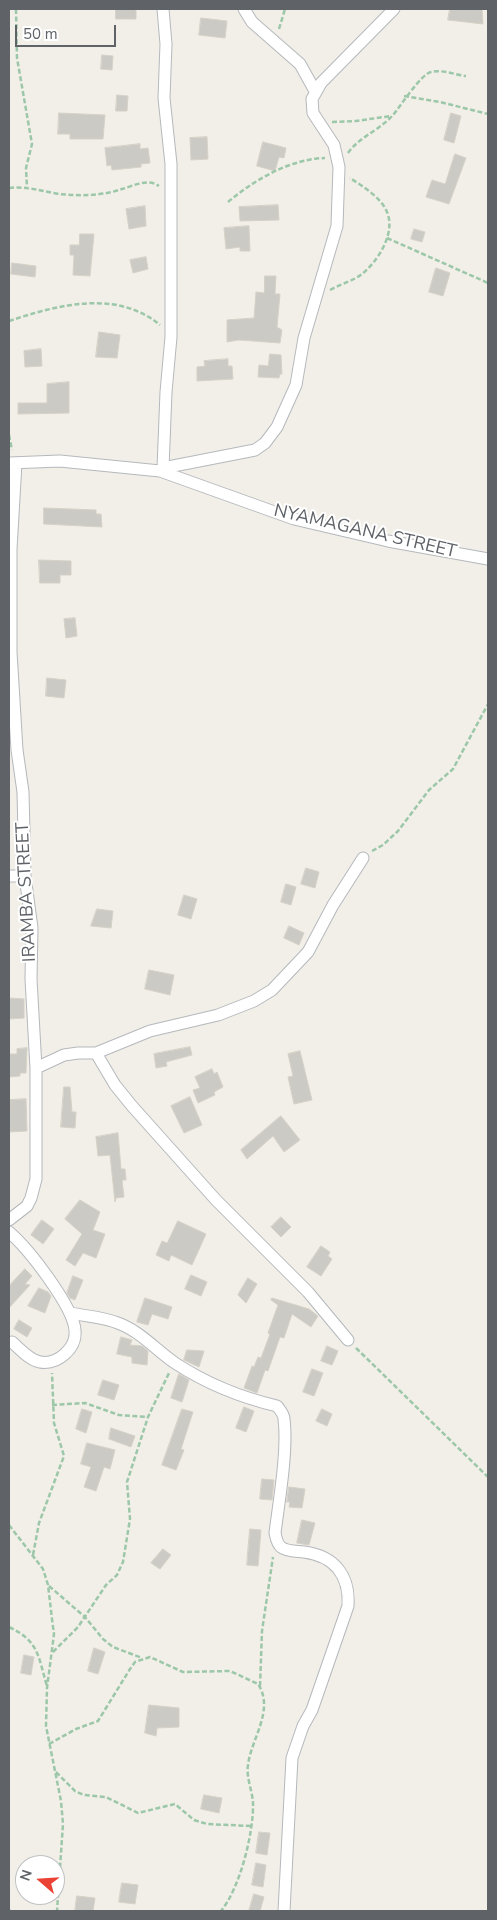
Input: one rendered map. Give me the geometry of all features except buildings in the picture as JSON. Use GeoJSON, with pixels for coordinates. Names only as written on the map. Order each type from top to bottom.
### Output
{"type":"FeatureCollection","features":[{"type":"Feature","properties":{"kind":"street"},"geometry":{"type":"LineString","coordinates":[[163,9],[166,44],[164,98],[171,164],[171,337],[162,469],[245,454],[265,443],[286,410],[296,385],[304,338],[337,226],[338,166],[334,145],[312,108],[315,91],[330,73],[394,9]]}},
{"type":"Feature","properties":{"kind":"street"},"geometry":{"type":"LineString","coordinates":[[244,9],[252,22],[300,64],[315,91]]}},
{"type":"Feature","properties":{"kind":"street","name":"NYAMAGANA STREET"},"geometry":{"type":"LineString","coordinates":[[12,463],[60,461],[162,469],[294,519],[388,541],[488,559]]}},
{"type":"Feature","properties":{"kind":"street","name":"IRAMBA STREET"},"geometry":{"type":"LineString","coordinates":[[9,1220],[27,1206],[36,1179],[36,1068],[31,979],[32,928],[26,876],[23,792],[13,751],[10,652],[12,463]]}},
{"type":"Feature","properties":{"kind":"street"},"geometry":{"type":"LineString","coordinates":[[36,1068],[64,1055],[78,1053],[96,1054],[150,1032],[218,1015],[254,1001],[272,990],[308,952],[333,905],[363,858]]}},
{"type":"Feature","properties":{"kind":"street"},"geometry":{"type":"LineString","coordinates":[[9,876],[26,876]]}},
{"type":"Feature","properties":{"kind":"street"},"geometry":{"type":"LineString","coordinates":[[96,1054],[115,1086],[132,1106],[216,1200],[308,1292],[348,1340]]}},
{"type":"Feature","properties":{"kind":"street"},"geometry":{"type":"LineString","coordinates":[[9,1232],[34,1259],[70,1313],[76,1330],[75,1341],[71,1349],[52,1361],[40,1362],[31,1358],[12,1342]]}},
{"type":"Feature","properties":{"kind":"street"},"geometry":{"type":"LineString","coordinates":[[70,1313],[115,1322],[126,1327],[175,1363],[238,1396],[277,1406],[284,1418],[283,1460],[275,1533],[280,1546],[319,1555],[331,1561],[349,1588],[348,1606],[312,1710],[303,1726],[292,1758],[284,1911]]}},
{"type":"Feature","properties":{"kind":"path"},"geometry":{"type":"LineString","coordinates":[[16,9],[17,58],[32,144],[26,168],[28,188]]}},
{"type":"Feature","properties":{"kind":"path"},"geometry":{"type":"LineString","coordinates":[[273,39],[282,22],[285,9]]}},
{"type":"Feature","properties":{"kind":"path"},"geometry":{"type":"LineString","coordinates":[[338,166],[351,149],[392,116],[404,96],[430,72],[466,76]]}},
{"type":"Feature","properties":{"kind":"path"},"geometry":{"type":"LineString","coordinates":[[404,96],[440,102],[488,114]]}},
{"type":"Feature","properties":{"kind":"path"},"geometry":{"type":"LineString","coordinates":[[319,121],[356,121],[392,116]]}},
{"type":"Feature","properties":{"kind":"path"},"geometry":{"type":"LineString","coordinates":[[228,202],[239,193],[285,167],[308,158],[338,166],[368,190],[384,206],[389,218],[387,238],[376,259],[362,274],[316,298]]}},
{"type":"Feature","properties":{"kind":"path"},"geometry":{"type":"LineString","coordinates":[[9,188],[28,188],[84,195],[102,194],[150,182],[159,186],[170,198]]}},
{"type":"Feature","properties":{"kind":"path"},"geometry":{"type":"LineString","coordinates":[[387,238],[488,283]]}},
{"type":"Feature","properties":{"kind":"path"},"geometry":{"type":"LineString","coordinates":[[9,320],[75,304],[114,305],[128,307],[149,316],[171,337]]}},
{"type":"Feature","properties":{"kind":"path"},"geometry":{"type":"LineString","coordinates":[[9,434],[12,463]]}},
{"type":"Feature","properties":{"kind":"path"},"geometry":{"type":"LineString","coordinates":[[363,858],[394,835],[429,790],[453,769],[488,704]]}},
{"type":"Feature","properties":{"kind":"path"},"geometry":{"type":"LineString","coordinates":[[348,1340],[488,1477]]}},
{"type":"Feature","properties":{"kind":"path"},"geometry":{"type":"LineString","coordinates":[[33,1555],[39,1523],[64,1456],[54,1423],[52,1361]]}},
{"type":"Feature","properties":{"kind":"path"},"geometry":{"type":"LineString","coordinates":[[53,1652],[61,1647],[85,1617],[106,1585],[117,1575],[124,1562],[130,1519],[127,1482],[148,1417],[175,1363]]}},
{"type":"Feature","properties":{"kind":"path"},"geometry":{"type":"LineString","coordinates":[[52,1405],[85,1403],[119,1415],[148,1417]]}},
{"type":"Feature","properties":{"kind":"path"},"geometry":{"type":"LineString","coordinates":[[9,1525],[43,1569],[48,1585],[54,1634],[47,1688],[46,1726],[61,1801],[63,1824],[57,1911]]}},
{"type":"Feature","properties":{"kind":"path"},"geometry":{"type":"LineString","coordinates":[[220,1911],[236,1882],[251,1826],[253,1803],[247,1766],[263,1717],[260,1687],[262,1631],[275,1533]]}},
{"type":"Feature","properties":{"kind":"path"},"geometry":{"type":"LineString","coordinates":[[48,1585],[85,1617],[103,1639],[113,1647],[143,1658]]}},
{"type":"Feature","properties":{"kind":"path"},"geometry":{"type":"LineString","coordinates":[[9,1627],[30,1639],[35,1647],[47,1688]]}},
{"type":"Feature","properties":{"kind":"path"},"geometry":{"type":"LineString","coordinates":[[49,1744],[76,1729],[98,1721],[130,1669],[143,1658],[158,1659],[184,1672],[230,1671],[241,1678],[255,1682],[260,1687]]}},
{"type":"Feature","properties":{"kind":"path"},"geometry":{"type":"LineString","coordinates":[[55,1771],[75,1791],[84,1796],[106,1797],[138,1814],[174,1804],[194,1820],[207,1824],[251,1826]]}}]}
